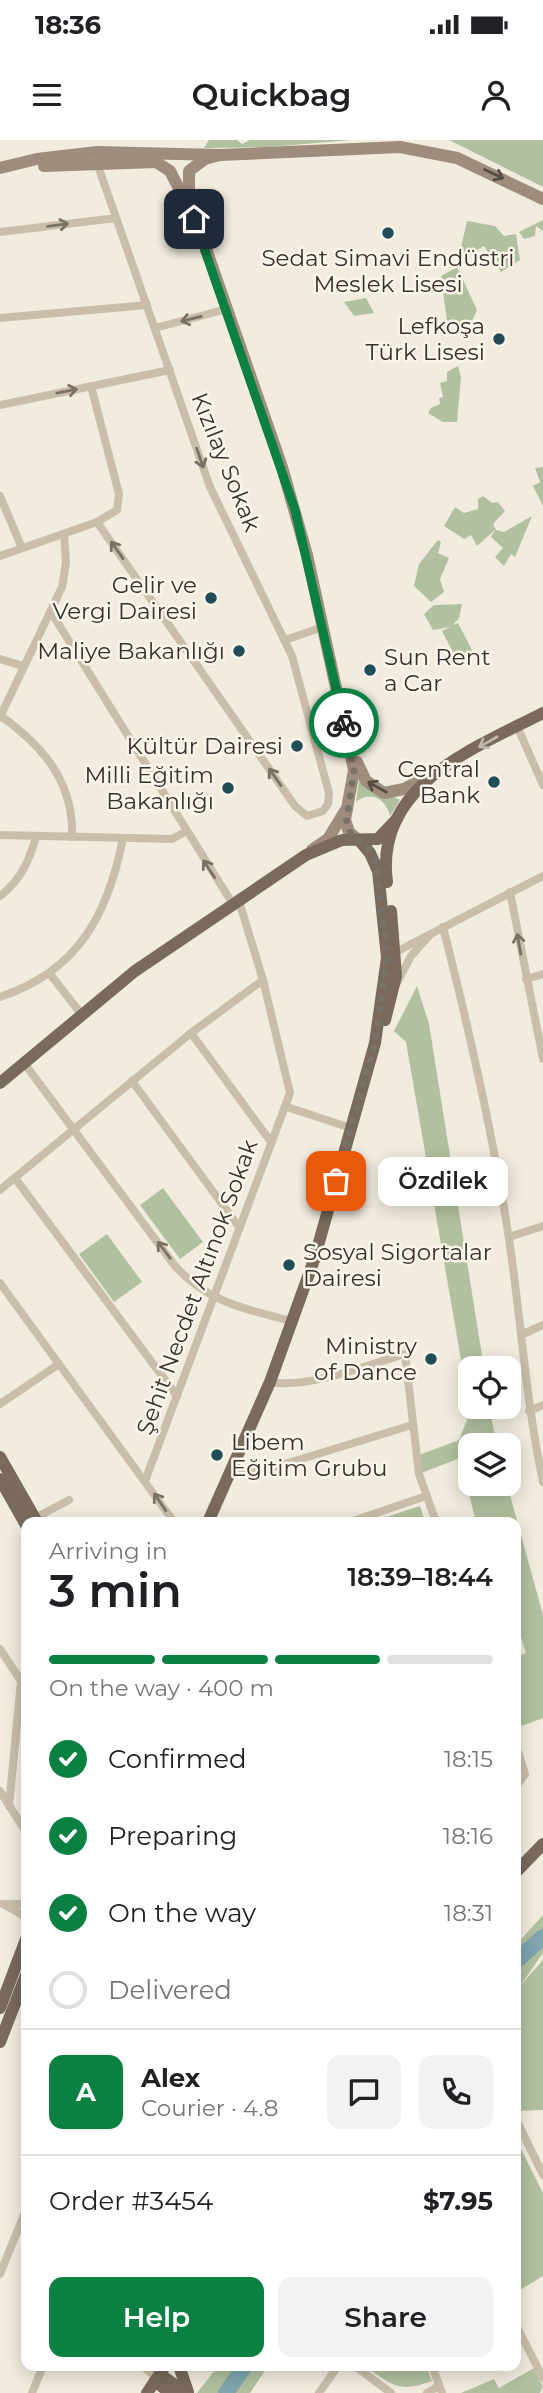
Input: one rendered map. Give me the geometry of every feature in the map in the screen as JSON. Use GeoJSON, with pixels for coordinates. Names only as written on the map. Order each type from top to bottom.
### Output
{"type":"FeatureCollection","features":[{"type":"Feature","properties":{"kind":"main road"},"geometry":{"type":"LineString","coordinates":[[359,150],[371,140]]}},
{"type":"Feature","properties":{"kind":"main road"},"geometry":{"type":"LineString","coordinates":[[423,140],[442,153]]}},
{"type":"Feature","properties":{"kind":"main road"},"geometry":{"type":"LineString","coordinates":[[0,168],[37,159],[96,152],[220,155],[400,147],[442,153],[487,170],[543,199]]}},
{"type":"Feature","properties":{"kind":"main road"},"geometry":{"type":"LineString","coordinates":[[96,152],[161,164],[170,171],[194,219]]}},
{"type":"Feature","properties":{"kind":"main road"},"geometry":{"type":"LineString","coordinates":[[210,1517],[270,1382],[314,1260],[375,1043],[391,955],[378,872],[370,853],[346,825],[354,771],[295,510],[189,200],[187,176],[198,163],[220,155]]}},
{"type":"Feature","properties":{"kind":"main road"},"geometry":{"type":"LineString","coordinates":[[346,734],[363,776],[378,791],[397,791],[543,713]]}},
{"type":"Feature","properties":{"kind":"main road"},"geometry":{"type":"LineString","coordinates":[[375,1043],[388,1013],[394,990],[385,858],[397,819],[412,793],[434,773]]}},
{"type":"Feature","properties":{"kind":"main road"},"geometry":{"type":"LineString","coordinates":[[0,1083],[143,966],[328,839],[348,804]]}},
{"type":"Feature","properties":{"kind":"main road"},"geometry":{"type":"LineString","coordinates":[[306,855],[336,841],[378,839],[397,819]]}},
{"type":"Feature","properties":{"kind":"main road"},"geometry":{"type":"LineString","coordinates":[[0,1457],[3,1479],[30,1517]]}},
{"type":"Feature","properties":{"kind":"main road"},"geometry":{"type":"LineString","coordinates":[[521,1867],[543,1844]]}},
{"type":"Feature","properties":{"kind":"main road"},"geometry":{"type":"LineString","coordinates":[[0,2008],[21,1954]]}},
{"type":"Feature","properties":{"kind":"main road"},"geometry":{"type":"LineString","coordinates":[[0,2042],[21,1988]]}},
{"type":"Feature","properties":{"kind":"main road"},"geometry":{"type":"LineString","coordinates":[[156,2371],[187,2393]]}},
{"type":"Feature","properties":{"kind":"main road"},"geometry":{"type":"LineString","coordinates":[[140,2393],[156,2371]]}},
{"type":"Feature","properties":{"kind":"main road"},"geometry":{"type":"LineString","coordinates":[[147,2393],[156,2371]]}},
{"type":"Feature","properties":{"kind":"main road"},"geometry":{"type":"LineString","coordinates":[[156,2371],[170,2393]]}},
{"type":"Feature","properties":{"kind":"main road"},"geometry":{"type":"LineString","coordinates":[[180,2371],[187,2393]]}},
{"type":"Feature","properties":{"kind":"street","name":"Kızılay Sokak"},"geometry":{"type":"LineString","coordinates":[[96,152],[116,218],[213,495],[285,640],[329,793],[328,804],[323,811],[307,816],[295,806],[97,522]]}},
{"type":"Feature","properties":{"kind":"street"},"geometry":{"type":"LineString","coordinates":[[0,232],[116,218]]}},
{"type":"Feature","properties":{"kind":"street"},"geometry":{"type":"LineString","coordinates":[[0,318],[147,304]]}},
{"type":"Feature","properties":{"kind":"street"},"geometry":{"type":"LineString","coordinates":[[155,328],[227,309]]}},
{"type":"Feature","properties":{"kind":"street"},"geometry":{"type":"LineString","coordinates":[[0,405],[170,370]]}},
{"type":"Feature","properties":{"kind":"street"},"geometry":{"type":"LineString","coordinates":[[0,556],[114,514],[120,500],[91,386]]}},
{"type":"Feature","properties":{"kind":"street"},"geometry":{"type":"LineString","coordinates":[[0,496],[22,548]]}},
{"type":"Feature","properties":{"kind":"street"},"geometry":{"type":"LineString","coordinates":[[64,534],[66,570],[51,612],[0,717],[30,738],[53,765],[67,794],[72,837]]}},
{"type":"Feature","properties":{"kind":"street"},"geometry":{"type":"LineString","coordinates":[[51,612],[185,832],[237,904],[263,980],[289,1078],[290,1093],[286,1107],[351,1128]]}},
{"type":"Feature","properties":{"kind":"street"},"geometry":{"type":"LineString","coordinates":[[285,640],[323,627]]}},
{"type":"Feature","properties":{"kind":"street"},"geometry":{"type":"LineString","coordinates":[[0,659],[23,666]]}},
{"type":"Feature","properties":{"kind":"street"},"geometry":{"type":"LineString","coordinates":[[517,726],[543,785]]}},
{"type":"Feature","properties":{"kind":"street"},"geometry":{"type":"LineString","coordinates":[[0,835],[172,839],[185,832]]}},
{"type":"Feature","properties":{"kind":"street"},"geometry":{"type":"LineString","coordinates":[[0,896],[20,877],[28,864],[36,837]]}},
{"type":"Feature","properties":{"kind":"street"},"geometry":{"type":"LineString","coordinates":[[0,997],[32,985],[50,974],[90,931],[113,886],[123,838]]}},
{"type":"Feature","properties":{"kind":"street"},"geometry":{"type":"LineString","coordinates":[[391,955],[543,876]]}},
{"type":"Feature","properties":{"kind":"street"},"geometry":{"type":"LineString","coordinates":[[510,892],[543,1059]]}},
{"type":"Feature","properties":{"kind":"street"},"geometry":{"type":"LineString","coordinates":[[443,926],[462,1001],[509,1237],[529,1411],[543,1482]]}},
{"type":"Feature","properties":{"kind":"street"},"geometry":{"type":"LineString","coordinates":[[394,990],[411,956],[431,933]]}},
{"type":"Feature","properties":{"kind":"street"},"geometry":{"type":"LineString","coordinates":[[50,974],[82,1014]]}},
{"type":"Feature","properties":{"kind":"street"},"geometry":{"type":"LineString","coordinates":[[526,979],[543,974]]}},
{"type":"Feature","properties":{"kind":"street"},"geometry":{"type":"LineString","coordinates":[[0,1190],[191,1033],[263,980]]}},
{"type":"Feature","properties":{"kind":"street"},"geometry":{"type":"LineString","coordinates":[[191,1033],[271,1142]]}},
{"type":"Feature","properties":{"kind":"street"},"geometry":{"type":"LineString","coordinates":[[24,1063],[175,1266],[194,1286],[212,1297],[292,1321]]}},
{"type":"Feature","properties":{"kind":"street"},"geometry":{"type":"LineString","coordinates":[[132,1081],[239,1227]]}},
{"type":"Feature","properties":{"kind":"street","name":"Şehit Necdet Altınok Sokak"},"geometry":{"type":"LineString","coordinates":[[145,1481],[212,1297],[286,1107]]}},
{"type":"Feature","properties":{"kind":"street"},"geometry":{"type":"LineString","coordinates":[[15,1178],[177,1396]]}},
{"type":"Feature","properties":{"kind":"street"},"geometry":{"type":"LineString","coordinates":[[509,1237],[543,1226]]}},
{"type":"Feature","properties":{"kind":"street"},"geometry":{"type":"LineString","coordinates":[[0,1283],[170,1517]]}},
{"type":"Feature","properties":{"kind":"street"},"geometry":{"type":"LineString","coordinates":[[521,1335],[543,1325]]}},
{"type":"Feature","properties":{"kind":"street"},"geometry":{"type":"LineString","coordinates":[[270,1382],[289,1383],[343,1373],[405,1354],[412,1425],[426,1496],[434,1517]]}},
{"type":"Feature","properties":{"kind":"street"},"geometry":{"type":"LineString","coordinates":[[0,1404],[59,1364]]}},
{"type":"Feature","properties":{"kind":"street"},"geometry":{"type":"LineString","coordinates":[[529,1411],[543,1405]]}},
{"type":"Feature","properties":{"kind":"street"},"geometry":{"type":"LineString","coordinates":[[230,1471],[242,1474],[259,1472],[412,1425]]}},
{"type":"Feature","properties":{"kind":"street"},"geometry":{"type":"LineString","coordinates":[[365,1517],[426,1496]]}},
{"type":"Feature","properties":{"kind":"street"},"geometry":{"type":"LineString","coordinates":[[41,1517],[69,1500]]}},
{"type":"Feature","properties":{"kind":"street"},"geometry":{"type":"LineString","coordinates":[[0,1649],[21,1679]]}},
{"type":"Feature","properties":{"kind":"street"},"geometry":{"type":"LineString","coordinates":[[9,1806],[21,1700]]}},
{"type":"Feature","properties":{"kind":"street"},"geometry":{"type":"LineString","coordinates":[[521,1760],[524,1768],[521,1782]]}},
{"type":"Feature","properties":{"kind":"street"},"geometry":{"type":"LineString","coordinates":[[0,1791],[21,1824]]}},
{"type":"Feature","properties":{"kind":"street"},"geometry":{"type":"LineString","coordinates":[[1,1905],[21,1904]]}},
{"type":"Feature","properties":{"kind":"street"},"geometry":{"type":"LineString","coordinates":[[1,1905],[21,1915]]}},
{"type":"Feature","properties":{"kind":"street"},"geometry":{"type":"LineString","coordinates":[[521,2129],[543,2175]]}},
{"type":"Feature","properties":{"kind":"street"},"geometry":{"type":"LineString","coordinates":[[0,2274],[21,2222]]}},
{"type":"Feature","properties":{"kind":"street"},"geometry":{"type":"LineString","coordinates":[[521,2335],[543,2378]]}},
{"type":"Feature","properties":{"kind":"street"},"geometry":{"type":"LineString","coordinates":[[32,2393],[41,2371]]}},
{"type":"Feature","properties":{"kind":"street"},"geometry":{"type":"LineString","coordinates":[[319,2393],[334,2371]]}},
{"type":"Feature","properties":{"kind":"street"},"geometry":{"type":"LineString","coordinates":[[362,2371],[391,2393]]}},
{"type":"Feature","properties":{"kind":"street"},"geometry":{"type":"LineString","coordinates":[[427,2393],[440,2389],[434,2371]]}},
{"type":"Feature","properties":{"kind":"green space"},"geometry":{"type":"Polygon","coordinates":[[[209,140],[237,140],[242,144],[250,140],[351,140],[269,147],[204,148],[209,140]]]}},
{"type":"Feature","properties":{"kind":"green space"},"geometry":{"type":"Polygon","coordinates":[[[449,140],[543,140],[543,187],[449,140]]]}},
{"type":"Feature","properties":{"kind":"green space"},"geometry":{"type":"Polygon","coordinates":[[[543,220],[543,231],[536,226],[535,236],[524,239],[519,232],[543,220]]]}},
{"type":"Feature","properties":{"kind":"green space"},"geometry":{"type":"Polygon","coordinates":[[[467,221],[495,226],[504,236],[516,234],[520,260],[501,272],[484,246],[458,261],[467,221]]]}},
{"type":"Feature","properties":{"kind":"green space"},"geometry":{"type":"Polygon","coordinates":[[[457,267],[477,310],[473,319],[459,327],[447,321],[441,276],[457,267]]]}},
{"type":"Feature","properties":{"kind":"green space"},"geometry":{"type":"Polygon","coordinates":[[[366,298],[374,313],[354,316],[344,302],[366,298]]]}},
{"type":"Feature","properties":{"kind":"green space"},"geometry":{"type":"Polygon","coordinates":[[[458,366],[461,377],[457,422],[443,422],[428,413],[431,408],[440,404],[439,398],[443,397],[440,383],[447,381],[447,372],[458,366]]]}},
{"type":"Feature","properties":{"kind":"green space"},"geometry":{"type":"Polygon","coordinates":[[[543,467],[543,506],[533,486],[540,482],[535,468],[543,467]]]}},
{"type":"Feature","properties":{"kind":"green space"},"geometry":{"type":"Polygon","coordinates":[[[483,496],[492,503],[498,502],[505,511],[493,524],[496,530],[504,532],[532,516],[515,557],[511,554],[504,566],[495,557],[503,548],[491,537],[495,530],[477,546],[471,535],[464,539],[444,526],[455,507],[464,513],[478,509],[478,499],[483,496]]]}},
{"type":"Feature","properties":{"kind":"green space"},"geometry":{"type":"Polygon","coordinates":[[[438,540],[441,542],[438,553],[449,558],[440,579],[444,592],[431,602],[414,586],[419,564],[438,540]]]}},
{"type":"Feature","properties":{"kind":"green space"},"geometry":{"type":"Polygon","coordinates":[[[462,604],[459,618],[453,625],[458,623],[474,654],[458,662],[442,631],[450,627],[433,630],[424,614],[434,605],[462,604]]]}},
{"type":"Feature","properties":{"kind":"green space"},"geometry":{"type":"Polygon","coordinates":[[[359,779],[400,800],[390,816],[385,805],[377,798],[367,797],[356,802],[359,779]]]}},
{"type":"Feature","properties":{"kind":"green space"},"geometry":{"type":"Polygon","coordinates":[[[417,986],[429,1024],[482,1356],[460,1356],[406,1042],[394,1031],[417,986]]]}},
{"type":"Feature","properties":{"kind":"green space"},"geometry":{"type":"Polygon","coordinates":[[[163,1188],[203,1242],[180,1259],[140,1205],[163,1188]]]}},
{"type":"Feature","properties":{"kind":"green space"},"geometry":{"type":"Polygon","coordinates":[[[107,1234],[142,1282],[114,1302],[79,1254],[107,1234]]]}},
{"type":"Feature","properties":{"kind":"green space"},"geometry":{"type":"Polygon","coordinates":[[[467,1419],[492,1419],[494,1433],[462,1433],[467,1419]]]}},
{"type":"Feature","properties":{"kind":"green space"},"geometry":{"type":"Polygon","coordinates":[[[458,1440],[458,1459],[419,1474],[416,1456],[458,1440]]]}},
{"type":"Feature","properties":{"kind":"green space"},"geometry":{"type":"Polygon","coordinates":[[[470,1496],[510,1496],[516,1517],[475,1517],[470,1496]]]}},
{"type":"Feature","properties":{"kind":"green space"},"geometry":{"type":"Polygon","coordinates":[[[420,1506],[423,1517],[386,1517],[420,1506]]]}},
{"type":"Feature","properties":{"kind":"green space"},"geometry":{"type":"Polygon","coordinates":[[[521,1535],[543,1615],[543,1718],[521,1726],[521,1655],[526,1653],[521,1637],[521,1535]]]}},
{"type":"Feature","properties":{"kind":"green space"},"geometry":{"type":"Polygon","coordinates":[[[543,1915],[543,1953],[521,1985],[521,1939],[543,1915]]]}},
{"type":"Feature","properties":{"kind":"green space"},"geometry":{"type":"Polygon","coordinates":[[[543,1960],[543,2110],[521,2111],[521,1985],[543,1960]]]}},
{"type":"Feature","properties":{"kind":"green space"},"geometry":{"type":"Polygon","coordinates":[[[521,2149],[543,2193],[543,2276],[521,2289],[521,2149]]]}},
{"type":"Feature","properties":{"kind":"green space"},"geometry":{"type":"Polygon","coordinates":[[[534,2368],[543,2387],[540,2393],[461,2393],[494,2379],[499,2388],[534,2368]]]}},
{"type":"Feature","properties":{"kind":"green space"},"geometry":{"type":"Polygon","coordinates":[[[214,2371],[265,2371],[250,2393],[197,2393],[214,2371]]]}},
{"type":"Feature","properties":{"kind":"green space"},"geometry":{"type":"Polygon","coordinates":[[[372,2371],[428,2371],[432,2381],[404,2387],[372,2371]]]}},
{"type":"Feature","properties":{"kind":"waterway"},"geometry":{"type":"LineString","coordinates":[[521,1957],[543,1937]]}},
{"type":"Feature","properties":{"kind":"waterway"},"geometry":{"type":"LineString","coordinates":[[226,2393],[241,2371]]}},
{"type":"Feature","properties":{"kind":"way so far"},"geometry":{"type":"LineString","coordinates":[[336,1181],[375,1043],[387,958],[376,864],[368,849],[352,835],[346,825],[345,817],[352,796],[354,771],[344,723]]}},
{"type":"Feature","properties":{"kind":"place","name":"Sedat Simavi Endüstri Meslek Lisesi"},"geometry":{"type":"Point","coordinates":[388,233]}},
{"type":"Feature","properties":{"kind":"place","name":"Lefkoşa Türk Lisesi"},"geometry":{"type":"Point","coordinates":[499,339]}},
{"type":"Feature","properties":{"kind":"place","name":"Gelir ve Vergi Dairesi"},"geometry":{"type":"Point","coordinates":[211,598]}},
{"type":"Feature","properties":{"kind":"place","name":"Maliye Bakanlığı"},"geometry":{"type":"Point","coordinates":[239,651]}},
{"type":"Feature","properties":{"kind":"place","name":"Sun Rent a Car"},"geometry":{"type":"Point","coordinates":[370,670]}},
{"type":"Feature","properties":{"kind":"place","name":"Kültür Dairesi"},"geometry":{"type":"Point","coordinates":[297,746]}},
{"type":"Feature","properties":{"kind":"place","name":"Central Bank"},"geometry":{"type":"Point","coordinates":[494,782]}},
{"type":"Feature","properties":{"kind":"place","name":"Milli Eğitim Bakanlığı"},"geometry":{"type":"Point","coordinates":[228,788]}},
{"type":"Feature","properties":{"kind":"place","name":"Özdilek"},"geometry":{"type":"Point","coordinates":[336,1181]}},
{"type":"Feature","properties":{"kind":"place","name":"Sosyal Sigortalar Dairesi"},"geometry":{"type":"Point","coordinates":[289,1265]}},
{"type":"Feature","properties":{"kind":"place","name":"Ministry of Dance"},"geometry":{"type":"Point","coordinates":[431,1359]}},
{"type":"Feature","properties":{"kind":"place","name":"Libem Eğitim Grubu"},"geometry":{"type":"Point","coordinates":[217,1455]}},
{"type":"Feature","properties":{"kind":"route"},"geometry":{"type":"LineString","coordinates":[[194,219],[256,390],[295,510],[344,723]]}}]}
